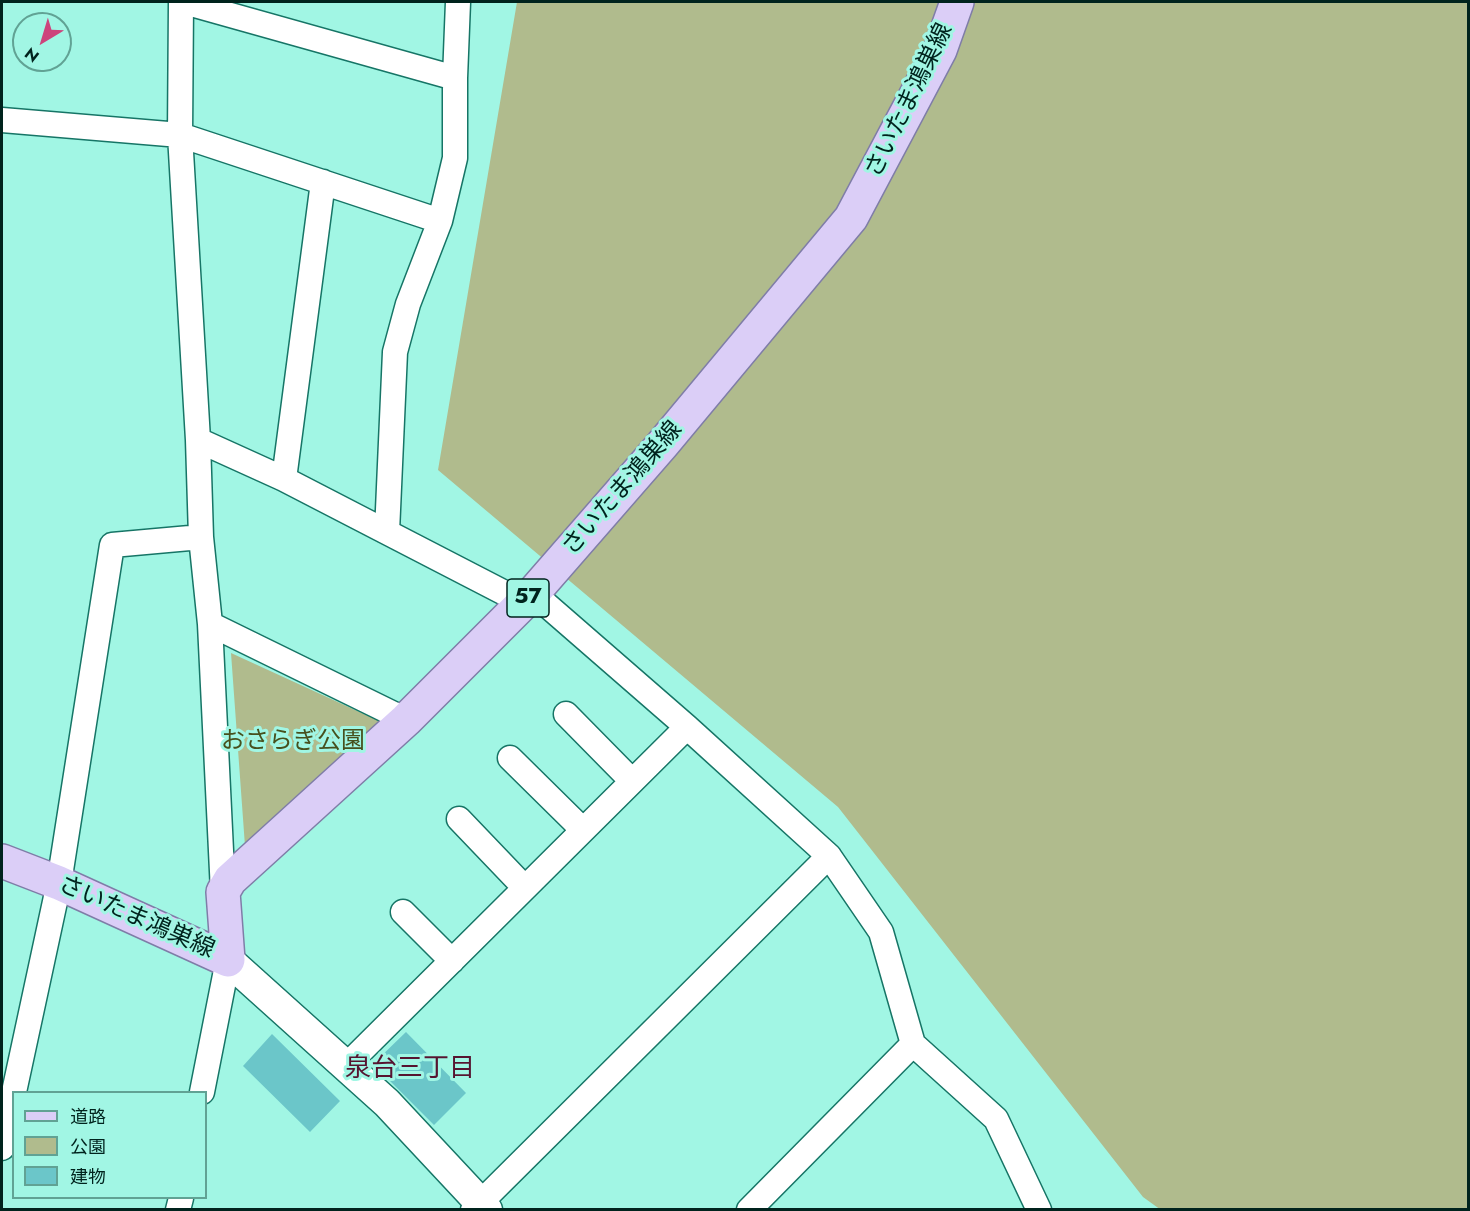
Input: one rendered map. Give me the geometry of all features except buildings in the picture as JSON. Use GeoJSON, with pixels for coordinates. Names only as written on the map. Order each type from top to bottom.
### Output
{"type":"FeatureCollection","features":[{"type":"Feature","properties":{"kind":"main road","name":"さいたま鴻巣線"},"geometry":{"type":"LineString","coordinates":[[2,861],[59,883],[228,960],[223,892],[231,880],[406,720],[528,598],[669,436],[851,218],[940,50],[957,2]]}},
{"type":"Feature","properties":{"kind":"street"},"geometry":{"type":"LineString","coordinates":[[223,892],[210,624],[201,537],[198,440],[180,135],[183,2],[455,78]]}},
{"type":"Feature","properties":{"kind":"street"},"geometry":{"type":"LineString","coordinates":[[387,532],[395,352],[408,304],[440,221],[455,158],[458,2]]}},
{"type":"Feature","properties":{"kind":"street"},"geometry":{"type":"LineString","coordinates":[[2,120],[180,135],[440,221]]}},
{"type":"Feature","properties":{"kind":"street"},"geometry":{"type":"LineString","coordinates":[[284,479],[322,182]]}},
{"type":"Feature","properties":{"kind":"street"},"geometry":{"type":"LineString","coordinates":[[198,440],[284,479],[387,532],[528,598],[687,727],[829,856],[881,932],[914,1044],[996,1119],[1034,1207]]}},
{"type":"Feature","properties":{"kind":"street"},"geometry":{"type":"LineString","coordinates":[[14,1091],[59,883],[112,544],[201,537]]}},
{"type":"Feature","properties":{"kind":"street"},"geometry":{"type":"LineString","coordinates":[[210,624],[406,720]]}},
{"type":"Feature","properties":{"kind":"street"},"geometry":{"type":"LineString","coordinates":[[566,714],[632,782]]}},
{"type":"Feature","properties":{"kind":"street"},"geometry":{"type":"LineString","coordinates":[[346,1066],[687,727]]}},
{"type":"Feature","properties":{"kind":"street"},"geometry":{"type":"LineString","coordinates":[[510,758],[584,830]]}},
{"type":"Feature","properties":{"kind":"street"},"geometry":{"type":"LineString","coordinates":[[459,819],[525,888]]}},
{"type":"Feature","properties":{"kind":"street"},"geometry":{"type":"LineString","coordinates":[[228,960],[387,1103],[480,1207],[829,856]]}},
{"type":"Feature","properties":{"kind":"street"},"geometry":{"type":"LineString","coordinates":[[403,912],[452,961]]}},
{"type":"Feature","properties":{"kind":"street"},"geometry":{"type":"LineString","coordinates":[[202,1091],[228,960]]}},
{"type":"Feature","properties":{"kind":"street"},"geometry":{"type":"LineString","coordinates":[[749,1209],[914,1044]]}},
{"type":"Feature","properties":{"kind":"street"},"geometry":{"type":"LineString","coordinates":[[2,1148],[12,1102]]}},
{"type":"Feature","properties":{"kind":"green space"},"geometry":{"type":"Polygon","coordinates":[[[517,2],[1468,2],[1468,1209],[1161,1210],[1143,1197],[838,807],[438,470],[517,2]]]}},
{"type":"Feature","properties":{"kind":"green space","name":"おさらぎ公園"},"geometry":{"type":"Polygon","coordinates":[[[231,653],[390,726],[246,860],[231,653]]]}},
{"type":"Feature","properties":{"kind":"district","name":"泉台三丁目"},"geometry":{"type":"Point","coordinates":[410,1070]}}]}
